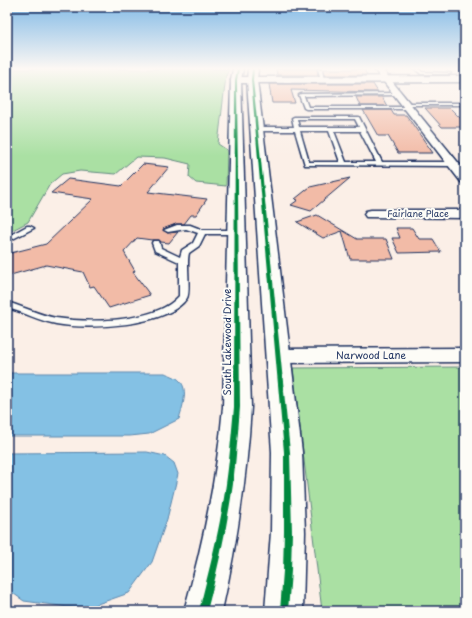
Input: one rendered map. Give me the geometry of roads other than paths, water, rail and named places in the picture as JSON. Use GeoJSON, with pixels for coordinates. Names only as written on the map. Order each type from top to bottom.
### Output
{"type":"FeatureCollection","features":[{"type":"Feature","properties":{"kind":"main road","name":"South Lakewood Drive"},"geometry":{"type":"LineString","coordinates":[[203,611],[215,565],[228,502],[235,451],[237,407],[236,232],[244,98]]}},
{"type":"Feature","properties":{"kind":"main road"},"geometry":{"type":"LineString","coordinates":[[250,98],[257,129],[286,452],[289,508],[284,611]]}},
{"type":"Feature","properties":{"kind":"street"},"geometry":{"type":"LineString","coordinates":[[401,98],[465,178]]}},
{"type":"Feature","properties":{"kind":"street","name":"Fairlane Place"},"geometry":{"type":"LineString","coordinates":[[371,214],[465,214]]}},
{"type":"Feature","properties":{"kind":"street","name":"Narwood Lane"},"geometry":{"type":"LineString","coordinates":[[277,356],[465,355]]}},
{"type":"Feature","properties":{"kind":"lane"},"geometry":{"type":"LineString","coordinates":[[302,98],[306,108],[384,108],[465,104]]}},
{"type":"Feature","properties":{"kind":"lane"},"geometry":{"type":"LineString","coordinates":[[304,102],[311,102]]}},
{"type":"Feature","properties":{"kind":"lane"},"geometry":{"type":"LineString","coordinates":[[379,102],[384,108]]}},
{"type":"Feature","properties":{"kind":"lane"},"geometry":{"type":"LineString","coordinates":[[380,164],[357,118],[294,118],[307,164],[344,164],[380,164],[454,164]]}},
{"type":"Feature","properties":{"kind":"lane"},"geometry":{"type":"LineString","coordinates":[[257,129],[362,129]]}},
{"type":"Feature","properties":{"kind":"lane"},"geometry":{"type":"LineString","coordinates":[[331,129],[344,164]]}},
{"type":"Feature","properties":{"kind":"lane"},"geometry":{"type":"LineString","coordinates":[[168,230],[185,226],[196,228],[202,232],[236,232]]}},
{"type":"Feature","properties":{"kind":"lane"},"geometry":{"type":"LineString","coordinates":[[7,240],[30,228]]}},
{"type":"Feature","properties":{"kind":"lane"},"geometry":{"type":"LineString","coordinates":[[7,305],[22,309],[38,317],[58,321],[95,323],[143,319],[177,305],[184,296],[183,261],[185,252],[196,244],[202,232]]}},
{"type":"Feature","properties":{"kind":"lane"},"geometry":{"type":"LineString","coordinates":[[156,243],[158,249],[183,261]]}},
{"type":"Feature","properties":{"kind":"water"},"geometry":{"type":"Polygon","coordinates":[[[7,373],[165,373],[175,377],[183,385],[184,399],[179,419],[149,434],[130,436],[7,436],[7,373]]]}},
{"type":"Feature","properties":{"kind":"water"},"geometry":{"type":"Polygon","coordinates":[[[147,452],[165,456],[174,463],[178,474],[167,519],[152,562],[129,593],[83,609],[24,601],[7,589],[7,453],[147,452]]]}}]}
